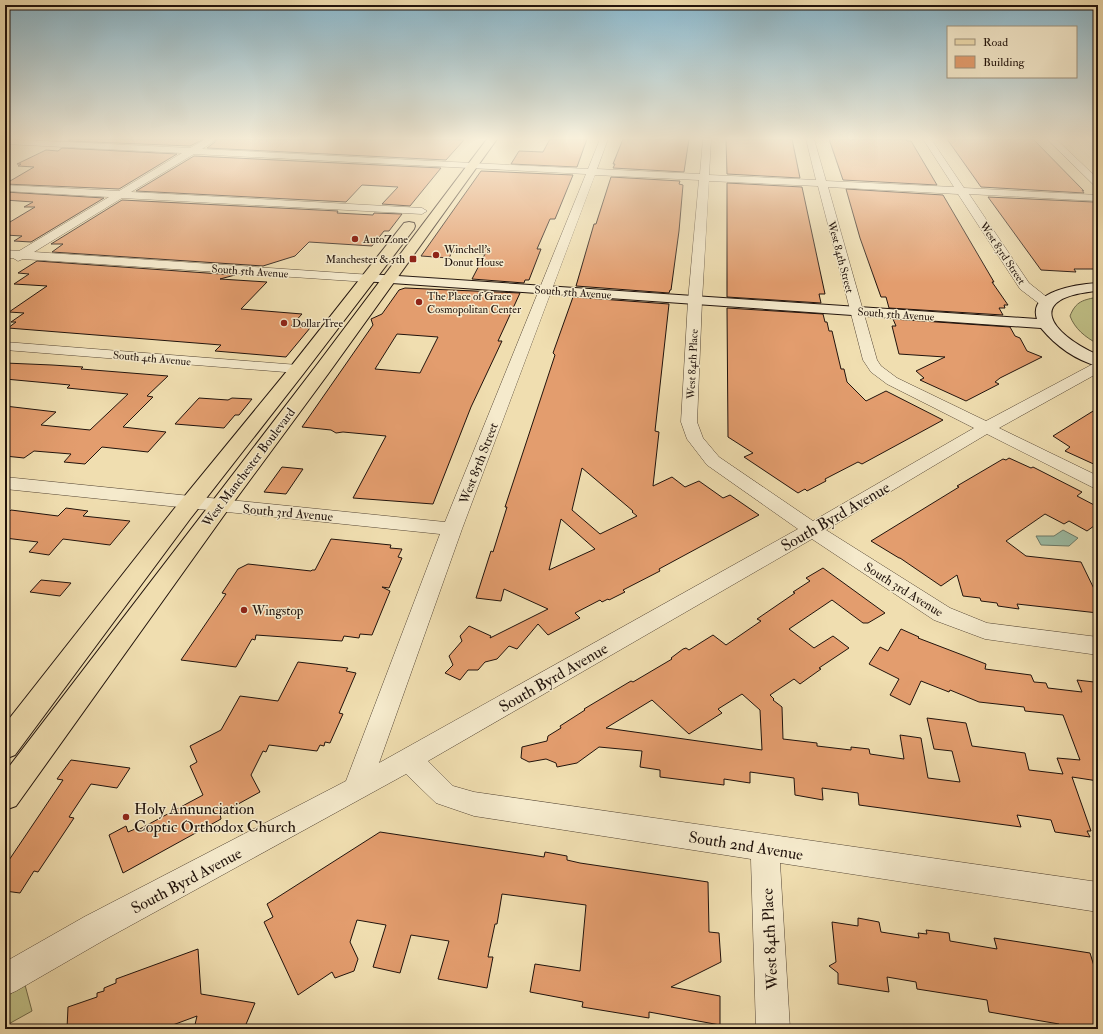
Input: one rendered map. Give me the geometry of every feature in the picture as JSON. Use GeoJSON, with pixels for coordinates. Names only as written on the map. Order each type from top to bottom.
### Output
{"type":"FeatureCollection","features":[{"type":"Feature","properties":{"kind":"main road","name":"West Manchester Boulevard"},"geometry":{"type":"LineString","coordinates":[[5,796],[219,506],[322,370],[455,187]]}},
{"type":"Feature","properties":{"kind":"main road","name":"West Manchester Boulevard"},"geometry":{"type":"LineString","coordinates":[[5,746],[14,720],[298,369],[430,199]]}},
{"type":"Feature","properties":{"kind":"street"},"geometry":{"type":"LineString","coordinates":[[5,265],[131,187]]}},
{"type":"Feature","properties":{"kind":"street","name":"West 85th Street"},"geometry":{"type":"LineString","coordinates":[[356,789],[452,529],[585,187]]}},
{"type":"Feature","properties":{"kind":"street","name":"West 84th Place"},"geometry":{"type":"LineString","coordinates":[[703,187],[695,300],[689,422],[695,439],[713,461],[812,530]]}},
{"type":"Feature","properties":{"kind":"street","name":"West 84th Street"},"geometry":{"type":"LineString","coordinates":[[823,187],[855,312],[870,360],[876,369],[892,381],[986,428]]}},
{"type":"Feature","properties":{"kind":"street"},"geometry":{"type":"LineString","coordinates":[[897,187],[1098,198]]}},
{"type":"Feature","properties":{"kind":"street","name":"West 83rd Street"},"geometry":{"type":"LineString","coordinates":[[959,187],[1024,286],[1046,302]]}},
{"type":"Feature","properties":{"kind":"street"},"geometry":{"type":"LineString","coordinates":[[5,188],[422,210]]}},
{"type":"Feature","properties":{"kind":"street","name":"South 5th Avenue"},"geometry":{"type":"LineString","coordinates":[[5,254],[1046,324]]}},
{"type":"Feature","properties":{"kind":"street"},"geometry":{"type":"LineString","coordinates":[[1098,287],[1070,290],[1055,295],[1046,302],[1042,313],[1046,324],[1058,338],[1078,352],[1098,361]]}},
{"type":"Feature","properties":{"kind":"street","name":"South 4th Avenue"},"geometry":{"type":"LineString","coordinates":[[5,346],[298,369]]}},
{"type":"Feature","properties":{"kind":"street","name":"South Byrd Avenue"},"geometry":{"type":"LineString","coordinates":[[5,980],[95,928],[356,789],[812,530],[986,428],[1098,367]]}},
{"type":"Feature","properties":{"kind":"street"},"geometry":{"type":"LineString","coordinates":[[986,428],[1098,483]]}},
{"type":"Feature","properties":{"kind":"street","name":"South 3rd Avenue"},"geometry":{"type":"LineString","coordinates":[[5,483],[452,529]]}},
{"type":"Feature","properties":{"kind":"street","name":"South 3rd Avenue"},"geometry":{"type":"LineString","coordinates":[[812,530],[942,614],[985,631],[1098,646]]}},
{"type":"Feature","properties":{"kind":"street","name":"South 2nd Avenue"},"geometry":{"type":"LineString","coordinates":[[409,759],[445,795],[474,804],[1098,897]]}},
{"type":"Feature","properties":{"kind":"street","name":"West 84th Place"},"geometry":{"type":"LineString","coordinates":[[765,848],[773,1029]]}},
{"type":"Feature","properties":{"kind":"green space"},"geometry":{"type":"Polygon","coordinates":[[[1098,297],[1098,344],[1081,332],[1070,316],[1078,304],[1088,299],[1098,297]]]}},
{"type":"Feature","properties":{"kind":"green space"},"geometry":{"type":"Polygon","coordinates":[[[25,985],[32,1011],[5,1026],[5,997],[25,985]]]}},
{"type":"Feature","properties":{"kind":"shaded area"},"geometry":{"type":"Polygon","coordinates":[[[1063,530],[1078,538],[1069,546],[1041,545],[1036,536],[1054,536],[1063,530]]]}},
{"type":"Feature","properties":{"kind":"building"},"geometry":{"type":"Polygon","coordinates":[[[79,187],[122,187],[119,189],[79,187]]]}},
{"type":"Feature","properties":{"kind":"building"},"geometry":{"type":"Polygon","coordinates":[[[142,187],[360,187],[346,202],[136,191],[142,187]]]}},
{"type":"Feature","properties":{"kind":"building"},"geometry":{"type":"Polygon","coordinates":[[[398,187],[425,187],[410,206],[382,204],[398,187]]]}},
{"type":"Feature","properties":{"kind":"building"},"geometry":{"type":"Polygon","coordinates":[[[470,187],[568,187],[555,219],[550,219],[537,249],[541,249],[529,280],[525,280],[524,283],[472,279],[485,254],[452,252],[449,258],[421,256],[470,187]]]}},
{"type":"Feature","properties":{"kind":"building"},"geometry":{"type":"Polygon","coordinates":[[[608,187],[683,187],[679,231],[671,290],[669,293],[576,286],[594,224],[596,224],[608,187]]]}},
{"type":"Feature","properties":{"kind":"building"},"geometry":{"type":"Polygon","coordinates":[[[727,187],[802,187],[825,294],[819,294],[821,303],[727,297],[727,187]]]}},
{"type":"Feature","properties":{"kind":"building"},"geometry":{"type":"Polygon","coordinates":[[[985,187],[1080,187],[1084,193],[985,187]]]}},
{"type":"Feature","properties":{"kind":"building"},"geometry":{"type":"Polygon","coordinates":[[[846,189],[943,195],[994,282],[992,282],[1008,305],[1004,305],[1005,308],[999,308],[1003,315],[889,308],[886,297],[881,297],[860,238],[846,189]]]}},
{"type":"Feature","properties":{"kind":"building"},"geometry":{"type":"Polygon","coordinates":[[[5,192],[104,198],[31,242],[14,241],[22,236],[5,235],[5,225],[35,207],[24,207],[33,202],[5,200],[5,192]]]}},
{"type":"Feature","properties":{"kind":"building"},"geometry":{"type":"Polygon","coordinates":[[[988,197],[1093,202],[1098,207],[1098,269],[1074,269],[1076,272],[1041,270],[988,197]]]}},
{"type":"Feature","properties":{"kind":"building"},"geometry":{"type":"Polygon","coordinates":[[[122,200],[338,211],[337,213],[373,215],[374,213],[402,214],[389,231],[384,231],[372,246],[309,242],[295,256],[263,266],[52,252],[63,244],[51,244],[122,200]]]}},
{"type":"Feature","properties":{"kind":"building"},"geometry":{"type":"Polygon","coordinates":[[[37,261],[235,275],[220,279],[267,282],[241,309],[302,314],[291,326],[310,328],[286,357],[215,351],[221,345],[8,328],[16,322],[11,322],[24,313],[9,312],[47,286],[14,284],[29,274],[18,273],[37,261]]]}},
{"type":"Feature","properties":{"kind":"building"},"geometry":{"type":"Polygon","coordinates":[[[405,288],[520,293],[498,341],[502,341],[471,407],[433,504],[353,498],[386,436],[343,432],[336,433],[331,430],[302,427],[373,325],[371,319],[382,314],[399,290],[405,288]],[[397,334],[375,369],[420,373],[438,337],[397,334]]]}},
{"type":"Feature","properties":{"kind":"building"},"geometry":{"type":"Polygon","coordinates":[[[573,297],[669,304],[655,431],[659,432],[653,486],[672,477],[685,487],[699,481],[723,498],[730,495],[759,515],[659,569],[660,571],[623,590],[625,592],[609,600],[608,599],[602,602],[600,600],[575,613],[580,618],[548,635],[538,624],[517,649],[509,646],[497,659],[485,662],[478,670],[468,670],[460,680],[445,673],[453,665],[449,656],[462,641],[460,636],[469,626],[491,636],[490,638],[548,609],[504,589],[501,601],[476,598],[491,551],[493,552],[507,507],[505,507],[555,355],[553,353],[573,297]],[[582,468],[572,510],[600,534],[637,516],[632,512],[633,511],[582,468]],[[561,519],[549,570],[595,549],[561,519]]]}},
{"type":"Feature","properties":{"kind":"building"},"geometry":{"type":"Polygon","coordinates":[[[727,308],[823,314],[829,331],[832,331],[841,369],[844,369],[847,382],[866,401],[886,391],[943,420],[862,464],[858,462],[825,479],[826,481],[807,491],[805,489],[798,493],[744,457],[753,453],[728,437],[727,308]]]}},
{"type":"Feature","properties":{"kind":"building"},"geometry":{"type":"Polygon","coordinates":[[[893,319],[1010,327],[1015,336],[1020,338],[1027,351],[1042,357],[1000,378],[995,382],[999,384],[966,401],[920,380],[924,378],[916,371],[945,357],[899,354],[892,326],[896,326],[893,319]]]}},
{"type":"Feature","properties":{"kind":"building"},"geometry":{"type":"Polygon","coordinates":[[[5,363],[83,367],[81,369],[168,376],[147,396],[153,397],[123,427],[166,432],[148,452],[102,447],[85,464],[64,462],[71,454],[34,451],[24,458],[5,456],[5,406],[56,412],[41,425],[90,430],[128,394],[67,388],[70,385],[5,379],[5,363]]]}},
{"type":"Feature","properties":{"kind":"building"},"geometry":{"type":"Polygon","coordinates":[[[199,398],[228,400],[232,398],[252,399],[239,415],[235,415],[224,428],[175,424],[199,398]]]}},
{"type":"Feature","properties":{"kind":"building"},"geometry":{"type":"Polygon","coordinates":[[[1098,408],[1098,466],[1065,451],[1070,447],[1053,436],[1098,408]]]}},
{"type":"Feature","properties":{"kind":"building"},"geometry":{"type":"Polygon","coordinates":[[[1009,458],[1031,468],[1033,467],[1082,492],[1077,496],[1098,507],[1098,523],[1087,531],[1069,521],[1064,524],[1045,514],[1006,541],[1026,556],[1081,562],[1098,597],[1098,613],[1017,604],[1019,609],[998,606],[997,603],[981,601],[980,598],[963,596],[957,575],[941,586],[900,558],[871,541],[959,487],[957,486],[1003,459],[1006,460],[1009,458]]]}},
{"type":"Feature","properties":{"kind":"building"},"geometry":{"type":"Polygon","coordinates":[[[282,467],[303,469],[286,494],[264,492],[282,467]]]}},
{"type":"Feature","properties":{"kind":"building"},"geometry":{"type":"Polygon","coordinates":[[[66,508],[88,511],[83,516],[130,521],[110,545],[63,539],[49,555],[29,552],[38,542],[5,538],[5,516],[11,510],[58,516],[66,508]]]}},
{"type":"Feature","properties":{"kind":"building"},"geometry":{"type":"Polygon","coordinates":[[[331,539],[391,545],[390,548],[402,549],[398,557],[402,558],[389,588],[382,587],[390,591],[372,635],[360,634],[359,638],[344,636],[342,641],[256,635],[255,640],[252,639],[236,667],[181,660],[226,594],[222,593],[238,569],[248,564],[311,571],[315,570],[331,539]]]}},
{"type":"Feature","properties":{"kind":"building"},"geometry":{"type":"Polygon","coordinates":[[[823,568],[885,613],[868,623],[863,623],[832,600],[789,629],[814,648],[833,636],[849,648],[819,668],[821,669],[800,684],[794,679],[770,695],[774,699],[773,700],[782,707],[783,739],[817,743],[817,746],[851,750],[851,747],[869,749],[870,754],[904,759],[900,735],[921,738],[928,778],[960,782],[952,751],[934,749],[927,718],[966,723],[972,746],[1025,753],[1029,770],[1063,774],[1057,758],[1080,760],[1063,715],[1025,711],[1024,707],[979,702],[950,690],[949,692],[921,681],[910,705],[890,695],[899,679],[869,664],[880,647],[888,651],[901,629],[919,637],[918,638],[986,664],[985,669],[1031,675],[1034,682],[1046,683],[1048,688],[1082,692],[1077,680],[1094,682],[1098,690],[1098,781],[1072,777],[1091,831],[1087,831],[1090,837],[1055,832],[1051,820],[1017,815],[1021,827],[859,805],[858,793],[822,788],[823,800],[795,795],[794,778],[750,772],[750,783],[724,779],[724,785],[660,777],[660,770],[640,767],[642,751],[599,747],[577,763],[557,767],[556,763],[546,759],[529,762],[521,758],[522,747],[547,741],[548,736],[561,728],[560,726],[585,710],[584,709],[672,659],[671,658],[683,649],[686,648],[689,650],[713,635],[726,645],[761,621],[757,619],[810,581],[806,578],[823,568]],[[742,694],[718,709],[722,713],[689,734],[652,700],[606,728],[762,750],[760,710],[742,694]]]}},
{"type":"Feature","properties":{"kind":"building"},"geometry":{"type":"Polygon","coordinates":[[[41,580],[71,583],[60,596],[30,592],[41,580]]]}},
{"type":"Feature","properties":{"kind":"building"},"geometry":{"type":"Polygon","coordinates":[[[298,662],[348,668],[346,671],[356,673],[339,713],[343,714],[330,743],[325,742],[324,746],[320,745],[317,751],[269,745],[266,752],[263,751],[251,775],[260,792],[220,814],[221,819],[123,873],[109,835],[126,826],[128,832],[135,829],[136,831],[203,795],[190,766],[197,762],[190,746],[221,730],[240,696],[278,701],[298,662]]]}},
{"type":"Feature","properties":{"kind":"building"},"geometry":{"type":"Polygon","coordinates":[[[71,760],[130,768],[117,788],[91,784],[69,817],[74,818],[38,872],[34,871],[20,893],[5,891],[5,866],[63,780],[57,779],[71,760]]]}},
{"type":"Feature","properties":{"kind":"building"},"geometry":{"type":"Polygon","coordinates":[[[380,832],[544,857],[545,852],[567,856],[567,860],[580,863],[708,882],[709,932],[719,933],[721,962],[671,987],[720,996],[720,1025],[649,1012],[649,1018],[582,1007],[583,1002],[530,992],[535,964],[580,971],[586,905],[502,894],[497,924],[495,924],[488,957],[493,957],[487,988],[438,979],[449,941],[411,935],[400,973],[373,967],[386,925],[357,920],[350,942],[358,959],[354,971],[335,978],[332,972],[298,995],[264,922],[273,917],[267,904],[380,832]]]}},
{"type":"Feature","properties":{"kind":"building"},"geometry":{"type":"Polygon","coordinates":[[[858,918],[879,922],[881,932],[919,938],[918,933],[927,934],[926,930],[949,933],[950,941],[997,949],[994,938],[1090,953],[1098,979],[1098,1029],[1061,1029],[1059,1024],[989,1012],[987,1000],[917,989],[916,982],[887,977],[889,992],[838,984],[838,973],[829,966],[836,962],[832,922],[858,926],[858,918]]]}},
{"type":"Feature","properties":{"kind":"building"},"geometry":{"type":"Polygon","coordinates":[[[198,949],[201,994],[255,1003],[244,1029],[194,1029],[197,1016],[162,1029],[67,1029],[68,1007],[97,997],[97,993],[104,991],[104,988],[116,983],[116,979],[198,949]]]}},
{"type":"Feature","properties":{"kind":"place","name":"AutoZone"},"geometry":{"type":"Point","coordinates":[355,239]}},
{"type":"Feature","properties":{"kind":"place","name":"Winchell's Donut House"},"geometry":{"type":"Point","coordinates":[436,255]}},
{"type":"Feature","properties":{"kind":"place","name":"Manchester & 5th"},"geometry":{"type":"Point","coordinates":[413,259]}},
{"type":"Feature","properties":{"kind":"place","name":"The Place of Grace Cosmopolitan Center"},"geometry":{"type":"Point","coordinates":[419,302]}},
{"type":"Feature","properties":{"kind":"place","name":"Dollar Tree"},"geometry":{"type":"Point","coordinates":[284,323]}},
{"type":"Feature","properties":{"kind":"place","name":"Wingstop"},"geometry":{"type":"Point","coordinates":[244,610]}},
{"type":"Feature","properties":{"kind":"place","name":"Holy Annunciation Coptic Orthodox Church"},"geometry":{"type":"Point","coordinates":[126,817]}}]}
